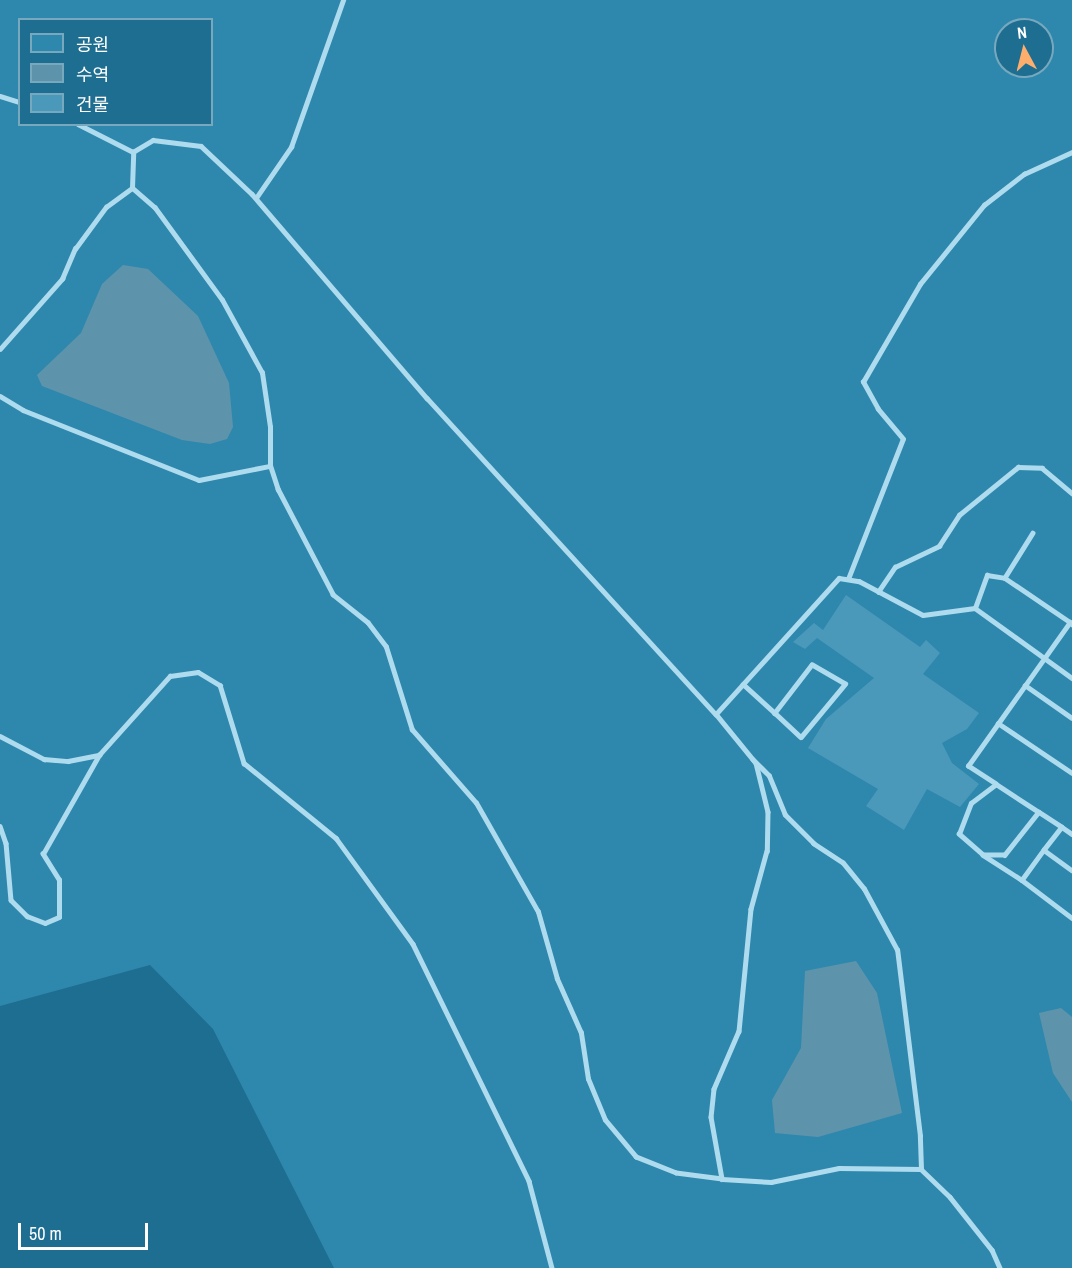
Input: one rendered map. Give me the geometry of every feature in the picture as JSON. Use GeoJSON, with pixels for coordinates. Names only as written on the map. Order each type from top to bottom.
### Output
{"type":"FeatureCollection","features":[{"type":"Feature","properties":{"kind":"lane"},"geometry":{"type":"LineString","coordinates":[[255,198],[291,147],[343,0]]}},
{"type":"Feature","properties":{"kind":"lane"},"geometry":{"type":"LineString","coordinates":[[0,96],[18,101]]}},
{"type":"Feature","properties":{"kind":"lane"},"geometry":{"type":"LineString","coordinates":[[82,126],[133,153]]}},
{"type":"Feature","properties":{"kind":"lane"},"geometry":{"type":"LineString","coordinates":[[133,153],[153,140],[201,146],[255,198],[427,398],[716,714],[769,776],[785,815],[814,844],[843,863],[864,889],[897,950],[920,1136],[921,1169]]}},
{"type":"Feature","properties":{"kind":"lane"},"geometry":{"type":"LineString","coordinates":[[132,188],[133,153]]}},
{"type":"Feature","properties":{"kind":"lane"},"geometry":{"type":"LineString","coordinates":[[848,579],[903,439],[878,410],[862,382],[920,284],[971,220],[1024,174],[1072,153]]}},
{"type":"Feature","properties":{"kind":"lane"},"geometry":{"type":"LineString","coordinates":[[0,349],[62,279],[75,249],[106,207],[132,188]]}},
{"type":"Feature","properties":{"kind":"lane"},"geometry":{"type":"LineString","coordinates":[[132,188],[155,208],[222,300],[262,373],[270,427],[270,465],[278,490],[333,595],[368,623],[386,647],[412,730],[476,803],[538,912],[557,979],[581,1033],[588,1079],[605,1120],[636,1157],[676,1173],[771,1182],[839,1168],[921,1169],[950,1197],[992,1250],[1000,1268]]}},
{"type":"Feature","properties":{"kind":"lane"},"geometry":{"type":"LineString","coordinates":[[0,396],[82,435],[199,480],[270,465]]}},
{"type":"Feature","properties":{"kind":"lane"},"geometry":{"type":"LineString","coordinates":[[878,592],[895,567],[939,546],[959,515],[1018,467],[1042,468],[1072,493]]}},
{"type":"Feature","properties":{"kind":"lane"},"geometry":{"type":"LineString","coordinates":[[1005,578],[1034,533]]}},
{"type":"Feature","properties":{"kind":"lane"},"geometry":{"type":"LineString","coordinates":[[975,608],[987,575],[1005,578],[1071,623],[968,766],[1072,834]]}},
{"type":"Feature","properties":{"kind":"lane"},"geometry":{"type":"LineString","coordinates":[[716,714],[839,578],[848,579],[878,592],[923,615],[975,608],[1072,678]]}},
{"type":"Feature","properties":{"kind":"lane"},"geometry":{"type":"LineString","coordinates":[[743,684],[775,713],[801,736],[845,684],[812,666],[775,713]]}},
{"type":"Feature","properties":{"kind":"lane"},"geometry":{"type":"LineString","coordinates":[[0,826],[6,843],[11,900],[27,916],[45,922],[59,917],[59,880],[43,854],[99,755],[170,676],[198,672],[220,685],[244,763],[336,838],[412,945],[461,1037],[529,1181],[552,1268]]}},
{"type":"Feature","properties":{"kind":"lane"},"geometry":{"type":"LineString","coordinates":[[1025,685],[1072,718]]}},
{"type":"Feature","properties":{"kind":"lane"},"geometry":{"type":"LineString","coordinates":[[998,723],[1071,770]]}},
{"type":"Feature","properties":{"kind":"lane"},"geometry":{"type":"LineString","coordinates":[[0,736],[44,759],[68,761],[99,755]]}},
{"type":"Feature","properties":{"kind":"lane"},"geometry":{"type":"LineString","coordinates":[[722,1179],[711,1118],[713,1098],[739,1031],[752,909],[767,851],[768,812],[753,760]]}},
{"type":"Feature","properties":{"kind":"lane"},"geometry":{"type":"LineString","coordinates":[[996,784],[971,803],[959,834],[983,855],[1022,880],[1072,918]]}},
{"type":"Feature","properties":{"kind":"lane"},"geometry":{"type":"LineString","coordinates":[[983,855],[1005,855],[1039,812]]}},
{"type":"Feature","properties":{"kind":"lane"},"geometry":{"type":"LineString","coordinates":[[1022,880],[1062,827]]}},
{"type":"Feature","properties":{"kind":"lane"},"geometry":{"type":"LineString","coordinates":[[1044,850],[1072,870]]}},
{"type":"Feature","properties":{"kind":"green space"},"geometry":{"type":"Polygon","coordinates":[[[0,0],[1072,0],[1072,1268],[334,1268],[213,1029],[150,965],[0,1006],[0,0]]]}},
{"type":"Feature","properties":{"kind":"water"},"geometry":{"type":"Polygon","coordinates":[[[123,265],[148,269],[198,316],[229,383],[233,427],[227,439],[210,444],[182,440],[42,386],[37,375],[81,333],[102,284],[123,265]]]}},
{"type":"Feature","properties":{"kind":"water"},"geometry":{"type":"Polygon","coordinates":[[[856,961],[877,993],[902,1113],[818,1137],[775,1133],[772,1100],[801,1048],[805,971],[856,961]]]}},
{"type":"Feature","properties":{"kind":"water"},"geometry":{"type":"Polygon","coordinates":[[[1061,1008],[1072,1017],[1072,1102],[1053,1073],[1039,1013],[1061,1008]]]}},
{"type":"Feature","properties":{"kind":"building"},"geometry":{"type":"Polygon","coordinates":[[[846,595],[920,647],[926,640],[940,653],[923,674],[979,713],[967,729],[942,743],[952,763],[979,784],[960,807],[927,789],[904,830],[866,806],[878,789],[808,748],[826,719],[874,678],[817,638],[805,649],[793,642],[814,623],[823,630],[846,595]]]}}]}
